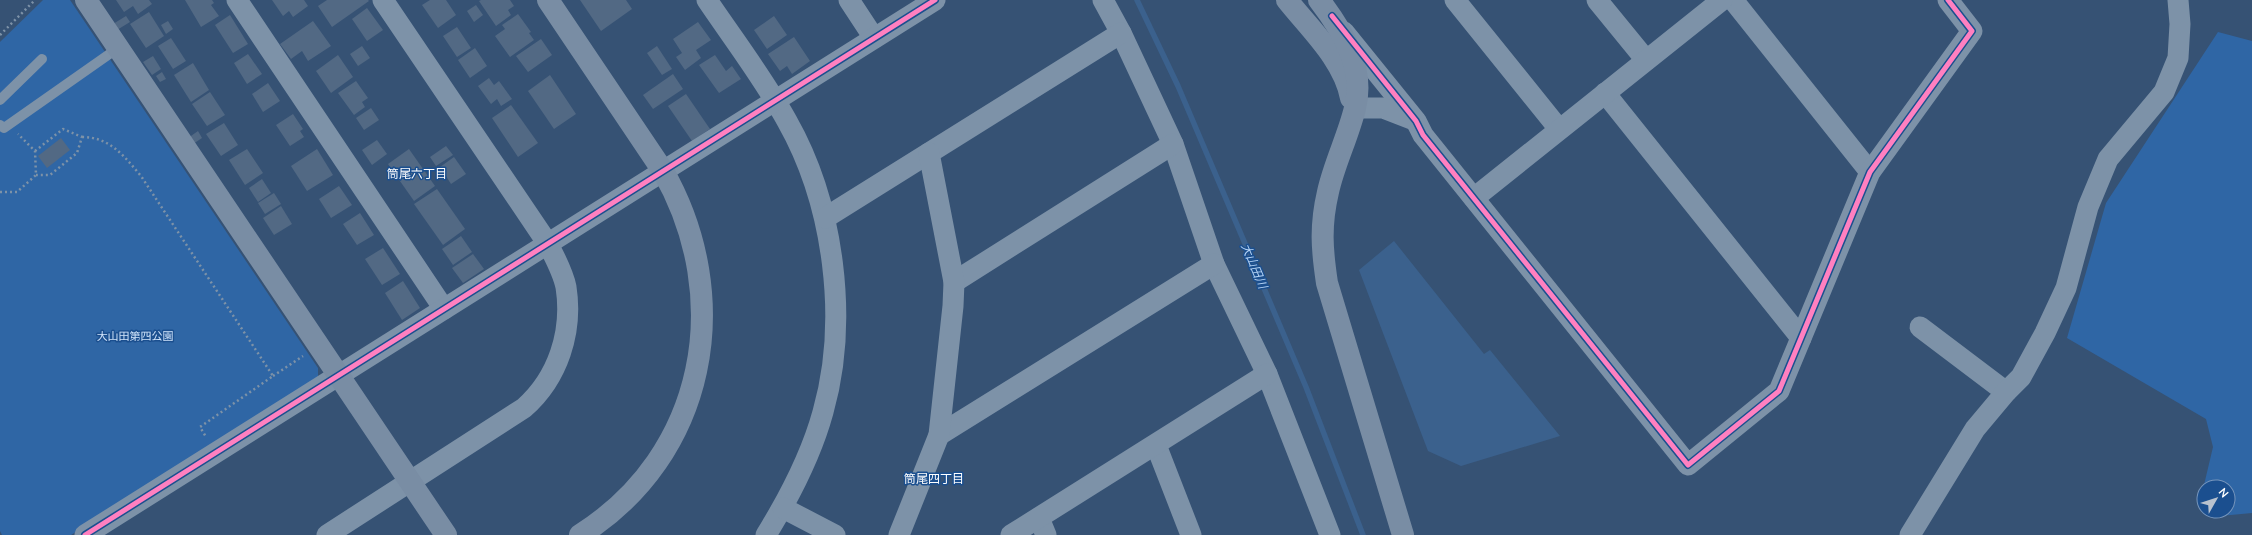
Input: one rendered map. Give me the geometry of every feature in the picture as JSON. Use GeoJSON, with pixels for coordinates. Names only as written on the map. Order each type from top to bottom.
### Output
{"type":"FeatureCollection","features":[{"type":"Feature","properties":{"kind":"street"},"geometry":{"type":"LineString","coordinates":[[86,0],[446,535]]}},
{"type":"Feature","properties":{"kind":"street"},"geometry":{"type":"LineString","coordinates":[[237,0],[444,308]]}},
{"type":"Feature","properties":{"kind":"street"},"geometry":{"type":"LineString","coordinates":[[327,535],[524,408],[536,397],[546,384],[560,355],[567,323],[566,286],[560,267],[548,244],[383,0]]}},
{"type":"Feature","properties":{"kind":"street"},"geometry":{"type":"LineString","coordinates":[[548,0],[663,171],[678,197],[694,248],[700,279],[703,326],[701,348],[689,396],[678,424],[652,469],[636,488],[591,532]]}},
{"type":"Feature","properties":{"kind":"street"},"geometry":{"type":"LineString","coordinates":[[707,0],[788,121],[806,162],[825,218],[831,260],[835,309],[832,368],[823,412],[812,445],[783,508],[766,535]]}},
{"type":"Feature","properties":{"kind":"street"},"geometry":{"type":"LineString","coordinates":[[849,0],[874,38]]}},
{"type":"Feature","properties":{"kind":"street"},"geometry":{"type":"LineString","coordinates":[[85,535],[338,374],[548,244],[935,0]]}},
{"type":"Feature","properties":{"kind":"street"},"geometry":{"type":"LineString","coordinates":[[1103,0],[1121,33],[1173,144],[1214,264],[1267,374],[1330,535]]}},
{"type":"Feature","properties":{"kind":"street"},"geometry":{"type":"LineString","coordinates":[[1286,0],[1331,55],[1341,71],[1350,96],[1354,115]]}},
{"type":"Feature","properties":{"kind":"street"},"geometry":{"type":"LineString","coordinates":[[1454,0],[1559,129]]}},
{"type":"Feature","properties":{"kind":"street"},"geometry":{"type":"LineString","coordinates":[[1597,0],[1646,60]]}},
{"type":"Feature","properties":{"kind":"street"},"geometry":{"type":"LineString","coordinates":[[1474,198],[1722,0]]}},
{"type":"Feature","properties":{"kind":"street"},"geometry":{"type":"LineString","coordinates":[[1733,0],[1870,172]]}},
{"type":"Feature","properties":{"kind":"street"},"geometry":{"type":"LineString","coordinates":[[1326,8],[1416,121],[1423,135],[1688,465],[1779,391],[1870,172],[1972,30],[1948,0]]}},
{"type":"Feature","properties":{"kind":"street"},"geometry":{"type":"LineString","coordinates":[[1910,535],[1975,429],[2021,376],[2066,288],[2088,207],[2108,159],[2148,113],[2167,85],[2178,58],[2180,24],[2178,0]]}},
{"type":"Feature","properties":{"kind":"street"},"geometry":{"type":"LineString","coordinates":[[1326,8],[1347,44],[1355,64],[1358,98],[1354,115],[1328,191],[1321,243],[1327,283],[1403,535]]}},
{"type":"Feature","properties":{"kind":"street"},"geometry":{"type":"LineString","coordinates":[[825,218],[1121,33]]}},
{"type":"Feature","properties":{"kind":"street"},"geometry":{"type":"LineString","coordinates":[[1605,93],[1801,338]]}},
{"type":"Feature","properties":{"kind":"street"},"geometry":{"type":"LineString","coordinates":[[1354,115],[1383,108],[1416,121]]}},
{"type":"Feature","properties":{"kind":"street"},"geometry":{"type":"LineString","coordinates":[[954,282],[1173,144]]}},
{"type":"Feature","properties":{"kind":"street"},"geometry":{"type":"LineString","coordinates":[[899,535],[939,435],[954,282],[929,153]]}},
{"type":"Feature","properties":{"kind":"street"},"geometry":{"type":"LineString","coordinates":[[939,435],[1214,264]]}},
{"type":"Feature","properties":{"kind":"street"},"geometry":{"type":"LineString","coordinates":[[1920,327],[2006,392]]}},
{"type":"Feature","properties":{"kind":"street"},"geometry":{"type":"LineString","coordinates":[[1011,535],[1042,526],[1156,445],[1267,374]]}},
{"type":"Feature","properties":{"kind":"street"},"geometry":{"type":"LineString","coordinates":[[1156,445],[1191,535]]}},
{"type":"Feature","properties":{"kind":"street"},"geometry":{"type":"LineString","coordinates":[[783,508],[835,535]]}},
{"type":"Feature","properties":{"kind":"lane"},"geometry":{"type":"LineString","coordinates":[[4,124],[118,48]]}},
{"type":"Feature","properties":{"kind":"lane"},"geometry":{"type":"LineString","coordinates":[[0,100],[42,59]]}},
{"type":"Feature","properties":{"kind":"path"},"geometry":{"type":"LineString","coordinates":[[0,35],[36,0]]}},
{"type":"Feature","properties":{"kind":"path"},"geometry":{"type":"LineString","coordinates":[[4,124],[35,151],[36,175]]}},
{"type":"Feature","properties":{"kind":"path"},"geometry":{"type":"LineString","coordinates":[[35,151],[64,129],[82,137],[94,137],[117,148],[141,176],[273,376]]}},
{"type":"Feature","properties":{"kind":"path"},"geometry":{"type":"LineString","coordinates":[[0,192],[17,192],[36,175],[50,175],[77,153],[82,137]]}},
{"type":"Feature","properties":{"kind":"path"},"geometry":{"type":"LineString","coordinates":[[217,452],[200,427],[305,354]]}},
{"type":"Feature","properties":{"kind":"green space","name":"大山田第四公園"},"geometry":{"type":"Polygon","coordinates":[[[43,0],[70,0],[318,368],[318,378],[71,535],[2,535],[0,531],[0,42],[43,0]]]}},
{"type":"Feature","properties":{"kind":"green space"},"geometry":{"type":"Polygon","coordinates":[[[2218,32],[2252,41],[2252,513],[2236,514],[2236,479],[2205,479],[2213,447],[2206,419],[2067,338],[2106,203],[2218,32]]]}},
{"type":"Feature","properties":{"kind":"shaded area"},"geometry":{"type":"Polygon","coordinates":[[[1394,241],[1484,354],[1490,350],[1560,436],[1461,466],[1428,451],[1359,270],[1394,241]]]}},
{"type":"Feature","properties":{"kind":"building"},"geometry":{"type":"Polygon","coordinates":[[[116,0],[149,0],[152,4],[138,14],[133,6],[124,12],[116,0]]]}},
{"type":"Feature","properties":{"kind":"building"},"geometry":{"type":"Polygon","coordinates":[[[185,0],[212,0],[214,3],[211,5],[219,16],[201,27],[185,0]]]}},
{"type":"Feature","properties":{"kind":"building"},"geometry":{"type":"Polygon","coordinates":[[[272,0],[304,0],[308,6],[293,17],[289,11],[283,16],[272,0]]]}},
{"type":"Feature","properties":{"kind":"building"},"geometry":{"type":"Polygon","coordinates":[[[327,0],[369,1],[332,27],[318,6],[327,0]]]}},
{"type":"Feature","properties":{"kind":"building"},"geometry":{"type":"Polygon","coordinates":[[[430,0],[446,0],[456,15],[438,28],[422,5],[430,0]]]}},
{"type":"Feature","properties":{"kind":"building"},"geometry":{"type":"Polygon","coordinates":[[[510,0],[514,6],[508,10],[511,15],[496,26],[479,1],[510,0]]]}},
{"type":"Feature","properties":{"kind":"building"},"geometry":{"type":"Polygon","coordinates":[[[580,0],[626,0],[632,9],[601,31],[580,0]]]}},
{"type":"Feature","properties":{"kind":"building"},"geometry":{"type":"Polygon","coordinates":[[[476,5],[483,15],[474,22],[467,11],[476,5]]]}},
{"type":"Feature","properties":{"kind":"building"},"geometry":{"type":"Polygon","coordinates":[[[367,8],[383,30],[367,41],[352,19],[367,8]]]}},
{"type":"Feature","properties":{"kind":"building"},"geometry":{"type":"Polygon","coordinates":[[[149,12],[164,36],[146,48],[130,24],[149,12]]]}},
{"type":"Feature","properties":{"kind":"building"},"geometry":{"type":"Polygon","coordinates":[[[518,14],[531,32],[529,33],[534,40],[510,57],[495,36],[505,29],[502,25],[518,14]]]}},
{"type":"Feature","properties":{"kind":"building"},"geometry":{"type":"Polygon","coordinates":[[[230,15],[248,44],[233,53],[215,25],[230,15]]]}},
{"type":"Feature","properties":{"kind":"building"},"geometry":{"type":"Polygon","coordinates":[[[126,16],[130,22],[117,30],[113,24],[126,16]]]}},
{"type":"Feature","properties":{"kind":"building"},"geometry":{"type":"Polygon","coordinates":[[[774,16],[787,35],[767,49],[754,30],[774,16]]]}},
{"type":"Feature","properties":{"kind":"building"},"geometry":{"type":"Polygon","coordinates":[[[168,21],[173,29],[166,34],[161,25],[168,21]]]}},
{"type":"Feature","properties":{"kind":"building"},"geometry":{"type":"Polygon","coordinates":[[[313,21],[331,46],[308,61],[302,51],[291,59],[280,44],[313,21]]]}},
{"type":"Feature","properties":{"kind":"building"},"geometry":{"type":"Polygon","coordinates":[[[698,22],[711,40],[696,50],[701,58],[685,70],[676,57],[682,53],[673,39],[698,22]]]}},
{"type":"Feature","properties":{"kind":"building"},"geometry":{"type":"Polygon","coordinates":[[[457,27],[471,48],[457,57],[443,36],[457,27]]]}},
{"type":"Feature","properties":{"kind":"building"},"geometry":{"type":"Polygon","coordinates":[[[794,37],[810,61],[792,74],[787,66],[780,71],[768,54],[794,37]]]}},
{"type":"Feature","properties":{"kind":"building"},"geometry":{"type":"Polygon","coordinates":[[[171,38],[186,61],[173,69],[158,46],[171,38]]]}},
{"type":"Feature","properties":{"kind":"building"},"geometry":{"type":"Polygon","coordinates":[[[541,39],[552,55],[528,72],[516,56],[541,39]]]}},
{"type":"Feature","properties":{"kind":"building"},"geometry":{"type":"Polygon","coordinates":[[[362,46],[370,58],[358,66],[350,54],[362,46]]]}},
{"type":"Feature","properties":{"kind":"building"},"geometry":{"type":"Polygon","coordinates":[[[657,46],[672,69],[662,75],[647,53],[657,46]]]}},
{"type":"Feature","properties":{"kind":"building"},"geometry":{"type":"Polygon","coordinates":[[[475,48],[487,66],[470,78],[458,60],[475,48]]]}},
{"type":"Feature","properties":{"kind":"building"},"geometry":{"type":"Polygon","coordinates":[[[248,54],[262,74],[247,84],[234,63],[248,54]]]}},
{"type":"Feature","properties":{"kind":"building"},"geometry":{"type":"Polygon","coordinates":[[[338,55],[353,77],[331,93],[316,71],[338,55]]]}},
{"type":"Feature","properties":{"kind":"building"},"geometry":{"type":"Polygon","coordinates":[[[715,55],[726,71],[732,66],[741,79],[719,93],[699,65],[715,55]]]}},
{"type":"Feature","properties":{"kind":"building"},"geometry":{"type":"Polygon","coordinates":[[[153,56],[161,69],[152,75],[143,62],[153,56]]]}},
{"type":"Feature","properties":{"kind":"building"},"geometry":{"type":"Polygon","coordinates":[[[193,63],[209,90],[191,102],[174,75],[193,63]]]}},
{"type":"Feature","properties":{"kind":"building"},"geometry":{"type":"Polygon","coordinates":[[[162,72],[166,79],[160,82],[156,76],[162,72]]]}},
{"type":"Feature","properties":{"kind":"building"},"geometry":{"type":"Polygon","coordinates":[[[673,74],[683,89],[653,109],[643,95],[673,74]]]}},
{"type":"Feature","properties":{"kind":"building"},"geometry":{"type":"Polygon","coordinates":[[[550,75],[576,114],[554,129],[528,91],[550,75]]]}},
{"type":"Feature","properties":{"kind":"building"},"geometry":{"type":"Polygon","coordinates":[[[489,78],[494,85],[499,81],[512,99],[501,106],[497,99],[491,104],[478,86],[489,78]]]}},
{"type":"Feature","properties":{"kind":"building"},"geometry":{"type":"Polygon","coordinates":[[[356,81],[368,98],[362,102],[365,107],[354,115],[338,93],[356,81]]]}},
{"type":"Feature","properties":{"kind":"building"},"geometry":{"type":"Polygon","coordinates":[[[268,83],[280,101],[263,112],[252,94],[268,83]]]}},
{"type":"Feature","properties":{"kind":"building"},"geometry":{"type":"Polygon","coordinates":[[[210,92],[225,115],[207,126],[192,104],[210,92]]]}},
{"type":"Feature","properties":{"kind":"building"},"geometry":{"type":"Polygon","coordinates":[[[686,94],[710,129],[692,141],[668,106],[686,94]]]}},
{"type":"Feature","properties":{"kind":"building"},"geometry":{"type":"Polygon","coordinates":[[[511,105],[538,143],[518,157],[492,118],[511,105]]]}},
{"type":"Feature","properties":{"kind":"building"},"geometry":{"type":"Polygon","coordinates":[[[371,108],[379,120],[364,130],[356,118],[371,108]]]}},
{"type":"Feature","properties":{"kind":"building"},"geometry":{"type":"Polygon","coordinates":[[[293,114],[303,129],[300,131],[304,137],[290,146],[276,125],[293,114]]]}},
{"type":"Feature","properties":{"kind":"building"},"geometry":{"type":"Polygon","coordinates":[[[224,123],[238,145],[221,156],[206,134],[224,123]]]}},
{"type":"Feature","properties":{"kind":"building"},"geometry":{"type":"Polygon","coordinates":[[[198,131],[202,138],[193,144],[188,138],[198,131]]]}},
{"type":"Feature","properties":{"kind":"building"},"geometry":{"type":"Polygon","coordinates":[[[61,138],[70,150],[47,168],[38,156],[61,138]]]}},
{"type":"Feature","properties":{"kind":"building"},"geometry":{"type":"Polygon","coordinates":[[[377,140],[387,154],[372,165],[362,150],[377,140]]]}},
{"type":"Feature","properties":{"kind":"building"},"geometry":{"type":"Polygon","coordinates":[[[446,146],[453,155],[436,166],[430,157],[446,146]]]}},
{"type":"Feature","properties":{"kind":"building"},"geometry":{"type":"Polygon","coordinates":[[[247,149],[263,173],[245,185],[229,160],[247,149]]]}},
{"type":"Feature","properties":{"kind":"building"},"geometry":{"type":"Polygon","coordinates":[[[317,149],[333,175],[307,191],[291,166],[317,149]]]}},
{"type":"Feature","properties":{"kind":"building"},"geometry":{"type":"Polygon","coordinates":[[[409,149],[435,186],[414,201],[388,164],[409,149]]]}},
{"type":"Feature","properties":{"kind":"building"},"geometry":{"type":"Polygon","coordinates":[[[454,157],[466,174],[451,184],[440,167],[454,157]]]}},
{"type":"Feature","properties":{"kind":"building"},"geometry":{"type":"Polygon","coordinates":[[[262,179],[271,193],[258,202],[249,188],[262,179]]]}},
{"type":"Feature","properties":{"kind":"building"},"geometry":{"type":"Polygon","coordinates":[[[339,186],[352,205],[331,218],[319,199],[339,186]]]}},
{"type":"Feature","properties":{"kind":"building"},"geometry":{"type":"Polygon","coordinates":[[[437,189],[465,229],[443,245],[414,204],[437,189]]]}},
{"type":"Feature","properties":{"kind":"building"},"geometry":{"type":"Polygon","coordinates":[[[274,193],[281,204],[265,214],[258,203],[274,193]]]}},
{"type":"Feature","properties":{"kind":"building"},"geometry":{"type":"Polygon","coordinates":[[[281,206],[292,224],[274,235],[263,218],[281,206]]]}},
{"type":"Feature","properties":{"kind":"building"},"geometry":{"type":"Polygon","coordinates":[[[360,213],[374,235],[357,245],[343,224],[360,213]]]}},
{"type":"Feature","properties":{"kind":"building"},"geometry":{"type":"Polygon","coordinates":[[[461,236],[472,252],[453,265],[442,249],[461,236]]]}},
{"type":"Feature","properties":{"kind":"building"},"geometry":{"type":"Polygon","coordinates":[[[383,248],[400,274],[382,285],[365,259],[383,248]]]}},
{"type":"Feature","properties":{"kind":"building"},"geometry":{"type":"Polygon","coordinates":[[[473,254],[484,269],[463,283],[452,268],[473,254]]]}},
{"type":"Feature","properties":{"kind":"building"},"geometry":{"type":"Polygon","coordinates":[[[403,281],[420,308],[402,320],[385,293],[403,281]]]}},
{"type":"Feature","properties":{"kind":"waterway","name":"大山田川"},"geometry":{"type":"LineString","coordinates":[[1137,0],[1178,86],[1306,387],[1363,535]]}},
{"type":"Feature","properties":{"kind":"cycle path"},"geometry":{"type":"LineString","coordinates":[[85,535],[935,0]]}},
{"type":"Feature","properties":{"kind":"cycle path"},"geometry":{"type":"LineString","coordinates":[[1332,16],[1416,121],[1423,135],[1688,465],[1779,391],[1870,172],[1972,31],[1948,0]]}},
{"type":"Feature","properties":{"kind":"district","name":"筒尾六丁目"},"geometry":{"type":"Point","coordinates":[417,174]}},
{"type":"Feature","properties":{"kind":"district","name":"筒尾四丁目"},"geometry":{"type":"Point","coordinates":[934,479]}}]}
